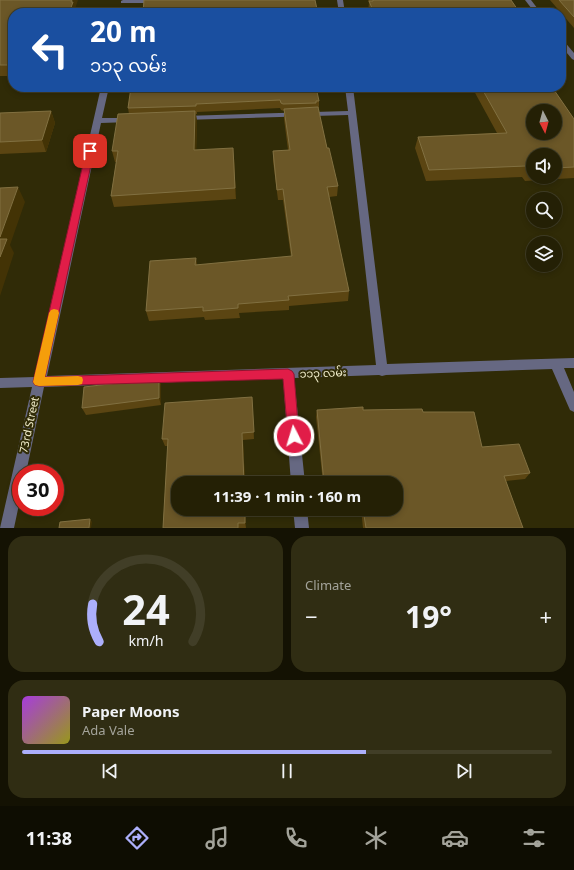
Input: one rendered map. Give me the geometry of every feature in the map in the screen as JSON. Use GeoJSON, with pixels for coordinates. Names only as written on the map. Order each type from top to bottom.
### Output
{"type":"FeatureCollection","features":[{"type":"Feature","properties":{"kind":"street"},"geometry":{"type":"LineString","coordinates":[[528,0],[534,8]]}},
{"type":"Feature","properties":{"kind":"street"},"geometry":{"type":"LineString","coordinates":[[123,3],[167,1]]}},
{"type":"Feature","properties":{"kind":"street"},"geometry":{"type":"LineString","coordinates":[[566,48],[574,58]]}},
{"type":"Feature","properties":{"kind":"street","name":"73rd Street"},"geometry":{"type":"LineString","coordinates":[[7,528],[104,92]]}},
{"type":"Feature","properties":{"kind":"street"},"geometry":{"type":"LineString","coordinates":[[350,92],[382,371]]}},
{"type":"Feature","properties":{"kind":"street"},"geometry":{"type":"LineString","coordinates":[[177,118],[352,113]]}},
{"type":"Feature","properties":{"kind":"street"},"geometry":{"type":"LineString","coordinates":[[97,121],[137,120]]}},
{"type":"Feature","properties":{"kind":"street","name":"၁၁၃ လမ်း"},"geometry":{"type":"LineString","coordinates":[[0,383],[382,371],[574,363]]}},
{"type":"Feature","properties":{"kind":"street"},"geometry":{"type":"LineString","coordinates":[[556,364],[574,406]]}},
{"type":"Feature","properties":{"kind":"street"},"geometry":{"type":"LineString","coordinates":[[288,374],[297,476]]}},
{"type":"Feature","properties":{"kind":"street"},"geometry":{"type":"LineString","coordinates":[[301,516],[302,528]]}},
{"type":"Feature","properties":{"kind":"building"},"geometry":{"type":"Polygon","coordinates":[[[0,0],[72,0],[71,2],[73,2],[71,8],[8,8],[8,65],[0,65],[0,0]]]}},
{"type":"Feature","properties":{"kind":"building"},"geometry":{"type":"Polygon","coordinates":[[[144,0],[315,0],[317,8],[143,8],[144,0]]]}},
{"type":"Feature","properties":{"kind":"building"},"geometry":{"type":"Polygon","coordinates":[[[511,0],[517,8],[372,8],[369,1],[511,0]]]}},
{"type":"Feature","properties":{"kind":"building"},"geometry":{"type":"Polygon","coordinates":[[[559,0],[574,0],[574,17],[559,0]]]}},
{"type":"Feature","properties":{"kind":"building"},"geometry":{"type":"Polygon","coordinates":[[[130,92],[317,92],[319,101],[316,101],[316,103],[283,104],[280,100],[196,104],[196,106],[128,108],[130,92]]]}},
{"type":"Feature","properties":{"kind":"building"},"geometry":{"type":"Polygon","coordinates":[[[484,92],[555,92],[574,119],[574,167],[562,168],[562,148],[526,148],[526,166],[429,170],[418,137],[507,133],[484,92]]]}},
{"type":"Feature","properties":{"kind":"building"},"geometry":{"type":"Polygon","coordinates":[[[318,107],[327,148],[329,148],[338,186],[327,187],[349,291],[288,296],[289,300],[238,304],[238,308],[203,311],[203,307],[146,311],[150,261],[196,258],[195,265],[292,256],[283,189],[277,190],[273,151],[290,150],[284,109],[318,107]]]}},
{"type":"Feature","properties":{"kind":"building"},"geometry":{"type":"Polygon","coordinates":[[[51,111],[42,140],[0,142],[0,113],[51,111]]]}},
{"type":"Feature","properties":{"kind":"building"},"geometry":{"type":"Polygon","coordinates":[[[195,111],[194,150],[233,148],[235,188],[111,196],[118,151],[112,151],[118,114],[195,111]]]}},
{"type":"Feature","properties":{"kind":"building"},"geometry":{"type":"Polygon","coordinates":[[[18,187],[0,237],[0,188],[18,187]]]}},
{"type":"Feature","properties":{"kind":"building"},"geometry":{"type":"Polygon","coordinates":[[[0,239],[7,239],[0,257],[0,239]]]}},
{"type":"Feature","properties":{"kind":"building"},"geometry":{"type":"Polygon","coordinates":[[[159,378],[159,398],[82,408],[84,387],[159,378]]]}},
{"type":"Feature","properties":{"kind":"building"},"geometry":{"type":"Polygon","coordinates":[[[252,397],[254,432],[242,433],[244,476],[171,476],[171,516],[245,516],[245,523],[238,523],[238,528],[163,528],[168,439],[162,439],[165,403],[252,397]]]}},
{"type":"Feature","properties":{"kind":"building"},"geometry":{"type":"Polygon","coordinates":[[[363,407],[363,410],[422,409],[423,412],[474,412],[482,447],[519,444],[530,473],[504,476],[523,528],[366,528],[364,516],[403,516],[403,476],[323,476],[317,410],[363,407]]]}},
{"type":"Feature","properties":{"kind":"building"},"geometry":{"type":"Polygon","coordinates":[[[90,519],[89,528],[59,528],[60,522],[90,519]]]}},
{"type":"Feature","properties":{"kind":"slow traffic"},"geometry":{"type":"LineString","coordinates":[[54,313],[39,382],[78,380]]}},
{"type":"Feature","properties":{"kind":"route"},"geometry":{"type":"LineString","coordinates":[[90,151],[39,382],[288,374],[294,436]]}}]}
